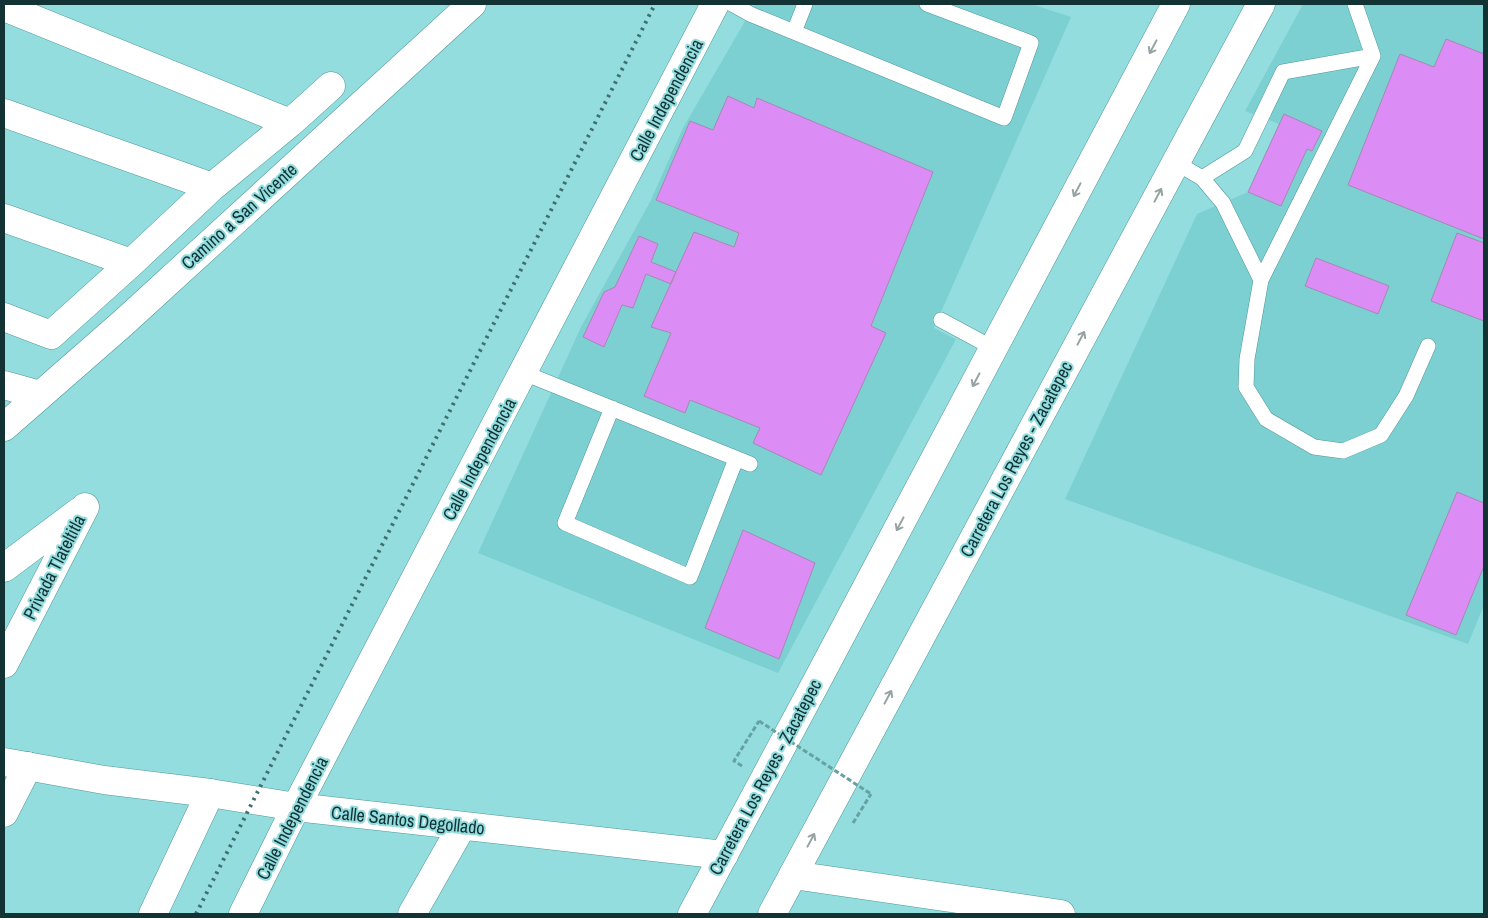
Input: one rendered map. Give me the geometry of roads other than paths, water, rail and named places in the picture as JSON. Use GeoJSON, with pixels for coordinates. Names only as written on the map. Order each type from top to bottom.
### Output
{"type":"FeatureCollection","features":[{"type":"Feature","properties":{"kind":"main road","name":"Camino a San Vicente"},"geometry":{"type":"LineString","coordinates":[[4,426],[123,323],[472,4]]}},
{"type":"Feature","properties":{"kind":"main road","name":"Calle Independencia"},"geometry":{"type":"LineString","coordinates":[[243,914],[296,807],[715,4]]}},
{"type":"Feature","properties":{"kind":"main road","name":"Carretera Los Reyes - Zacatepec"},"geometry":{"type":"LineString","coordinates":[[692,914],[1176,4]]}},
{"type":"Feature","properties":{"kind":"main road","name":"Carretera Los Reyes - Zacatepec"},"geometry":{"type":"LineString","coordinates":[[772,914],[1261,4]]}},
{"type":"Feature","properties":{"kind":"main road"},"geometry":{"type":"LineString","coordinates":[[4,7],[290,123]]}},
{"type":"Feature","properties":{"kind":"main road"},"geometry":{"type":"LineString","coordinates":[[4,317],[51,335],[132,263],[212,187],[290,123],[331,86]]}},
{"type":"Feature","properties":{"kind":"main road"},"geometry":{"type":"LineString","coordinates":[[4,113],[212,187]]}},
{"type":"Feature","properties":{"kind":"main road"},"geometry":{"type":"LineString","coordinates":[[4,218],[132,263]]}},
{"type":"Feature","properties":{"kind":"main road"},"geometry":{"type":"LineString","coordinates":[[4,386],[40,395]]}},
{"type":"Feature","properties":{"kind":"main road","name":"Privada Tlateltitla"},"geometry":{"type":"LineString","coordinates":[[4,568],[85,507],[4,664]]}},
{"type":"Feature","properties":{"kind":"main road"},"geometry":{"type":"LineString","coordinates":[[4,813],[16,764]]}},
{"type":"Feature","properties":{"kind":"main road","name":"Calle Santos Degollado"},"geometry":{"type":"LineString","coordinates":[[16,764],[104,780],[210,793],[296,807],[724,854]]}},
{"type":"Feature","properties":{"kind":"main road"},"geometry":{"type":"LineString","coordinates":[[153,914],[210,793]]}},
{"type":"Feature","properties":{"kind":"main road"},"geometry":{"type":"LineString","coordinates":[[412,914],[462,826]]}},
{"type":"Feature","properties":{"kind":"main road"},"geometry":{"type":"LineString","coordinates":[[793,875],[1061,914]]}},
{"type":"Feature","properties":{"kind":"lane"},"geometry":{"type":"LineString","coordinates":[[732,4],[750,14],[1004,118],[1031,43],[928,4]]}},
{"type":"Feature","properties":{"kind":"lane"},"geometry":{"type":"LineString","coordinates":[[794,32],[805,4]]}},
{"type":"Feature","properties":{"kind":"lane"},"geometry":{"type":"LineString","coordinates":[[1355,4],[1373,56],[1261,280],[1247,359],[1246,387],[1266,419],[1314,447],[1343,450],[1382,435],[1406,396],[1428,346]]}},
{"type":"Feature","properties":{"kind":"lane"},"geometry":{"type":"LineString","coordinates":[[1202,178],[1245,152],[1283,72],[1373,56]]}},
{"type":"Feature","properties":{"kind":"lane"},"geometry":{"type":"LineString","coordinates":[[1175,162],[1202,178],[1223,203],[1261,280]]}},
{"type":"Feature","properties":{"kind":"lane"},"geometry":{"type":"LineString","coordinates":[[941,320],[993,348]]}},
{"type":"Feature","properties":{"kind":"lane"},"geometry":{"type":"LineString","coordinates":[[524,373],[612,408],[743,462],[690,577],[565,523],[612,408]]}},
{"type":"Feature","properties":{"kind":"railway"},"geometry":{"type":"LineString","coordinates":[[196,914],[655,4]]}}]}
